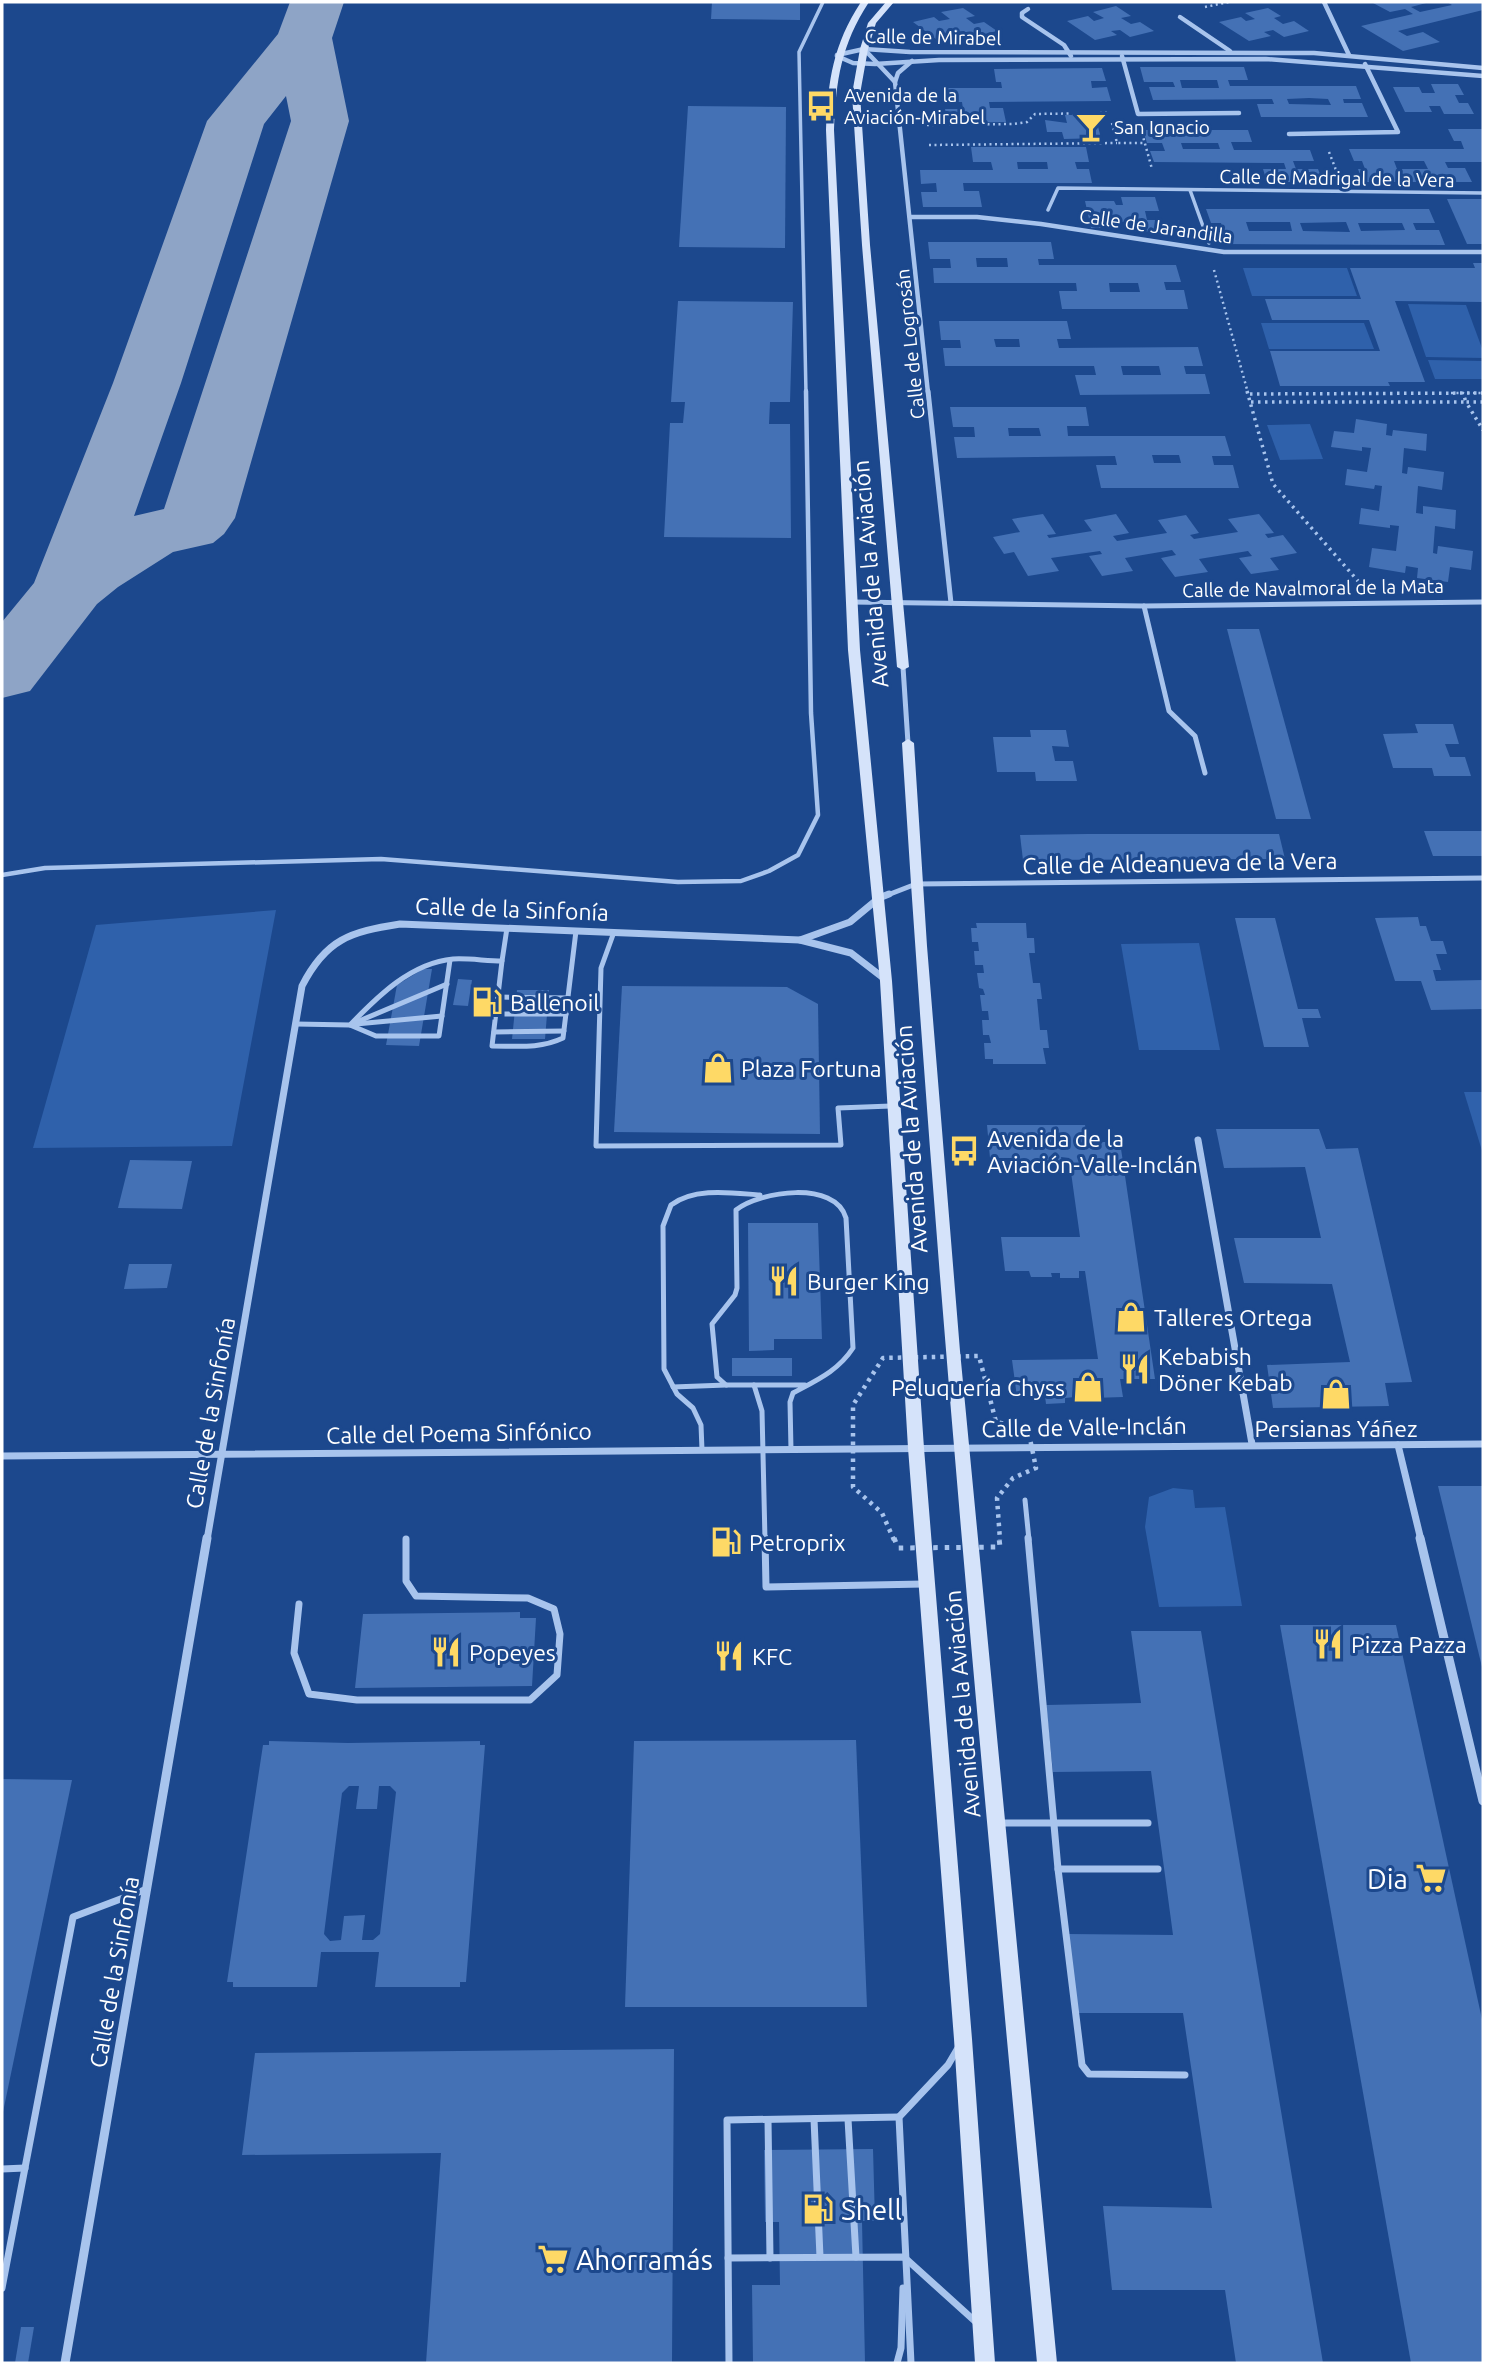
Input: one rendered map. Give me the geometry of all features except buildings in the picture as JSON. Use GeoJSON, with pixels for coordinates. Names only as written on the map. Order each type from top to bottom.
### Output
{"type":"FeatureCollection","features":[{"type":"Feature","properties":{"kind":"main road","name":"Avenida de la Aviación"},"geometry":{"type":"LineString","coordinates":[[864,2],[850,23],[837,55],[831,82],[830,130],[851,602],[886,981],[916,1448],[963,2039],[985,2363]]}},
{"type":"Feature","properties":{"kind":"main road","name":"Avenida de la Aviación"},"geometry":{"type":"LineString","coordinates":[[890,2],[872,23],[856,94],[865,232],[899,603],[902,667]]}},
{"type":"Feature","properties":{"kind":"main road","name":"Avenida de la Aviación"},"geometry":{"type":"LineString","coordinates":[[908,743],[916,884],[962,1448],[1047,2363]]}},
{"type":"Feature","properties":{"kind":"street"},"geometry":{"type":"LineString","coordinates":[[1324,2],[1349,55]]}},
{"type":"Feature","properties":{"kind":"street","name":"Calle de Mirabel"},"geometry":{"type":"LineString","coordinates":[[1028,9],[1022,13],[1022,17],[1064,45],[1070,52]]}},
{"type":"Feature","properties":{"kind":"street"},"geometry":{"type":"LineString","coordinates":[[1180,17],[1230,52]]}},
{"type":"Feature","properties":{"kind":"street","name":"Calle de Mirabel"},"geometry":{"type":"LineString","coordinates":[[837,55],[864,49],[910,52],[1230,52],[1349,55],[1483,68]]}},
{"type":"Feature","properties":{"kind":"street"},"geometry":{"type":"LineString","coordinates":[[864,49],[875,64],[895,82],[898,73],[913,61]]}},
{"type":"Feature","properties":{"kind":"street"},"geometry":{"type":"LineString","coordinates":[[1070,52],[1072,60]]}},
{"type":"Feature","properties":{"kind":"street"},"geometry":{"type":"LineString","coordinates":[[1121,52],[1138,114],[1239,114]]}},
{"type":"Feature","properties":{"kind":"street","name":"Calle de Mirabel"},"geometry":{"type":"LineString","coordinates":[[837,55],[860,68],[913,61],[1266,59],[1483,76]]}},
{"type":"Feature","properties":{"kind":"street","name":"Calle de Mirabel"},"geometry":{"type":"LineString","coordinates":[[1349,55],[1368,66]]}},
{"type":"Feature","properties":{"kind":"street","name":"Calle de Mirabel"},"geometry":{"type":"LineString","coordinates":[[860,68],[875,64]]}},
{"type":"Feature","properties":{"kind":"street"},"geometry":{"type":"LineString","coordinates":[[1289,134],[1398,132],[1368,66]]}},
{"type":"Feature","properties":{"kind":"street","name":"Calle de Logrosán"},"geometry":{"type":"LineString","coordinates":[[895,82],[951,603]]}},
{"type":"Feature","properties":{"kind":"street","name":"Calle de Madrigal de la Vera"},"geometry":{"type":"LineString","coordinates":[[1048,210],[1058,188],[1483,193]]}},
{"type":"Feature","properties":{"kind":"street","name":"Calle de Madrigal de la Vera"},"geometry":{"type":"LineString","coordinates":[[1190,190],[1209,243]]}},
{"type":"Feature","properties":{"kind":"street","name":"Calle de Jarandilla"},"geometry":{"type":"LineString","coordinates":[[910,217],[978,217],[1041,224],[1224,252],[1483,252]]}},
{"type":"Feature","properties":{"kind":"street","name":"Calle de Navalmoral de la Mata"},"geometry":{"type":"LineString","coordinates":[[851,602],[1144,606],[1483,602]]}},
{"type":"Feature","properties":{"kind":"street"},"geometry":{"type":"LineString","coordinates":[[1144,606],[1169,711],[1195,736],[1205,773]]}},
{"type":"Feature","properties":{"kind":"street","name":"Avenida de la Aviación"},"geometry":{"type":"LineString","coordinates":[[902,667],[908,743]]}},
{"type":"Feature","properties":{"kind":"street","name":"Calle de Aldeanueva de la Vera"},"geometry":{"type":"LineString","coordinates":[[879,898],[916,884],[1483,878]]}},
{"type":"Feature","properties":{"kind":"street","name":"Calle de la Sinfonía"},"geometry":{"type":"LineString","coordinates":[[800,940],[850,922],[879,898]]}},
{"type":"Feature","properties":{"kind":"street","name":"Calle de la Sinfonía"},"geometry":{"type":"LineString","coordinates":[[65,2363],[302,986],[313,962],[331,943],[366,930],[400,924],[800,940],[851,953],[886,981]]}},
{"type":"Feature","properties":{"kind":"street"},"geometry":{"type":"LineString","coordinates":[[1198,1140],[1252,1444]]}},
{"type":"Feature","properties":{"kind":"street","name":"Calle de Valle-Inclán"},"geometry":{"type":"LineString","coordinates":[[916,1448],[1483,1444]]}},
{"type":"Feature","properties":{"kind":"street"},"geometry":{"type":"LineString","coordinates":[[1398,1445],[1483,1801]]}},
{"type":"Feature","properties":{"kind":"street","name":"Calle del Poema Sinfónico"},"geometry":{"type":"LineString","coordinates":[[2,1456],[916,1448]]}},
{"type":"Feature","properties":{"kind":"lane"},"geometry":{"type":"LineString","coordinates":[[2,875],[45,868],[381,859],[678,882],[741,881],[769,872],[798,855],[818,815],[811,713],[799,52],[823,2]]}},
{"type":"Feature","properties":{"kind":"lane"},"geometry":{"type":"LineString","coordinates":[[508,928],[492,1046],[545,1046],[563,1038],[576,931]]}},
{"type":"Feature","properties":{"kind":"lane"},"geometry":{"type":"LineString","coordinates":[[614,933],[601,968],[596,1146],[841,1145],[838,1108],[895,1106]]}},
{"type":"Feature","properties":{"kind":"lane"},"geometry":{"type":"LineString","coordinates":[[349,1025],[385,989],[421,967],[450,960],[502,961]]}},
{"type":"Feature","properties":{"kind":"lane"},"geometry":{"type":"LineString","coordinates":[[349,1025],[376,1036],[439,1036],[450,960]]}},
{"type":"Feature","properties":{"kind":"lane"},"geometry":{"type":"LineString","coordinates":[[349,1025],[447,984]]}},
{"type":"Feature","properties":{"kind":"lane"},"geometry":{"type":"LineString","coordinates":[[498,997],[568,998]]}},
{"type":"Feature","properties":{"kind":"lane"},"geometry":{"type":"LineString","coordinates":[[496,1014],[566,1014]]}},
{"type":"Feature","properties":{"kind":"lane"},"geometry":{"type":"LineString","coordinates":[[296,1024],[349,1025],[442,1016]]}},
{"type":"Feature","properties":{"kind":"lane"},"geometry":{"type":"LineString","coordinates":[[494,1032],[564,1031]]}},
{"type":"Feature","properties":{"kind":"lane"},"geometry":{"type":"LineString","coordinates":[[702,1450],[701,1425],[693,1408],[677,1394],[664,1369],[663,1226],[668,1208],[678,1199],[698,1195],[821,1195],[833,1199],[843,1208],[846,1218],[853,1348],[843,1363],[793,1393],[790,1402],[791,1450]]}},
{"type":"Feature","properties":{"kind":"lane"},"geometry":{"type":"LineString","coordinates":[[726,1385],[717,1377],[712,1324],[735,1296],[737,1288],[736,1210],[742,1203],[764,1195]]}},
{"type":"Feature","properties":{"kind":"lane"},"geometry":{"type":"LineString","coordinates":[[754,1385],[761,1398],[766,1587],[928,1584]]}},
{"type":"Feature","properties":{"kind":"lane"},"geometry":{"type":"LineString","coordinates":[[673,1387],[805,1385]]}},
{"type":"Feature","properties":{"kind":"lane"},"geometry":{"type":"LineString","coordinates":[[1024,1500],[1053,1823],[1084,2070],[1094,2074],[1185,2075]]}},
{"type":"Feature","properties":{"kind":"lane"},"geometry":{"type":"LineString","coordinates":[[299,1604],[294,1653],[309,1694],[357,1700],[530,1700],[557,1675],[560,1634],[554,1609],[528,1598],[416,1596],[406,1581],[407,1539]]}},
{"type":"Feature","properties":{"kind":"lane"},"geometry":{"type":"LineString","coordinates":[[997,1823],[1148,1824]]}},
{"type":"Feature","properties":{"kind":"lane"},"geometry":{"type":"LineString","coordinates":[[1058,1869],[1158,1869]]}},
{"type":"Feature","properties":{"kind":"lane"},"geometry":{"type":"LineString","coordinates":[[2,2288],[73,1917],[148,1889]]}},
{"type":"Feature","properties":{"kind":"lane"},"geometry":{"type":"LineString","coordinates":[[729,2363],[727,2120],[899,2117],[948,2065],[963,2039]]}},
{"type":"Feature","properties":{"kind":"lane"},"geometry":{"type":"LineString","coordinates":[[899,2117],[911,2363]]}},
{"type":"Feature","properties":{"kind":"lane"},"geometry":{"type":"LineString","coordinates":[[814,2119],[820,2257]]}},
{"type":"Feature","properties":{"kind":"lane"},"geometry":{"type":"LineString","coordinates":[[848,2119],[856,2257]]}},
{"type":"Feature","properties":{"kind":"lane"},"geometry":{"type":"LineString","coordinates":[[768,2120],[770,2258]]}},
{"type":"Feature","properties":{"kind":"lane"},"geometry":{"type":"LineString","coordinates":[[2,2169],[25,2168]]}},
{"type":"Feature","properties":{"kind":"lane"},"geometry":{"type":"LineString","coordinates":[[897,2363],[901,2348],[904,2257]]}},
{"type":"Feature","properties":{"kind":"lane"},"geometry":{"type":"LineString","coordinates":[[728,2258],[904,2257],[983,2328]]}},
{"type":"Feature","properties":{"kind":"path"},"geometry":{"type":"LineString","coordinates":[[927,125],[1013,124],[1027,122],[1035,114],[1109,113]]}},
{"type":"Feature","properties":{"kind":"path"},"geometry":{"type":"LineString","coordinates":[[1139,122],[1158,190]]}},
{"type":"Feature","properties":{"kind":"path"},"geometry":{"type":"LineString","coordinates":[[1112,123],[1117,143]]}},
{"type":"Feature","properties":{"kind":"path"},"geometry":{"type":"LineString","coordinates":[[929,145],[1144,143]]}},
{"type":"Feature","properties":{"kind":"path"},"geometry":{"type":"LineString","coordinates":[[1214,268],[1273,484],[1366,589]]}},
{"type":"Feature","properties":{"kind":"path"},"geometry":{"type":"LineString","coordinates":[[1463,393],[1483,429]]}},
{"type":"Feature","properties":{"kind":"path"},"geometry":{"type":"LineString","coordinates":[[1250,394],[1483,393]]}},
{"type":"Feature","properties":{"kind":"path"},"geometry":{"type":"LineString","coordinates":[[1251,401],[1483,402]]}},
{"type":"Feature","properties":{"kind":"shaded area"},"geometry":{"type":"Polygon","coordinates":[[[1243,268],[1347,268],[1357,296],[1252,296],[1243,268]]]}},
{"type":"Feature","properties":{"kind":"shaded area"},"geometry":{"type":"Polygon","coordinates":[[[1408,304],[1466,305],[1483,351],[1483,358],[1426,357],[1408,304]]]}},
{"type":"Feature","properties":{"kind":"shaded area"},"geometry":{"type":"Polygon","coordinates":[[[1261,323],[1364,323],[1374,349],[1269,349],[1261,323]]]}},
{"type":"Feature","properties":{"kind":"shaded area"},"geometry":{"type":"Polygon","coordinates":[[[1428,360],[1483,361],[1483,379],[1435,379],[1428,360]]]}},
{"type":"Feature","properties":{"kind":"shaded area"},"geometry":{"type":"Polygon","coordinates":[[[1310,424],[1323,459],[1280,460],[1267,425],[1310,424]]]}},
{"type":"Feature","properties":{"kind":"shaded area"},"geometry":{"type":"Polygon","coordinates":[[[276,910],[232,1146],[33,1148],[96,925],[276,910]]]}},
{"type":"Feature","properties":{"kind":"shaded area"},"geometry":{"type":"Polygon","coordinates":[[[1199,943],[1220,1050],[1139,1050],[1121,944],[1199,943]]]}},
{"type":"Feature","properties":{"kind":"shaded area"},"geometry":{"type":"Polygon","coordinates":[[[1464,1092],[1483,1092],[1483,1154],[1464,1092]]]}},
{"type":"Feature","properties":{"kind":"shaded area"},"geometry":{"type":"Polygon","coordinates":[[[1173,1488],[1193,1490],[1195,1508],[1225,1507],[1242,1606],[1159,1607],[1145,1527],[1149,1497],[1173,1488]]]}},
{"type":"Feature","properties":{"kind":"taxiway"},"geometry":{"type":"LineString","coordinates":[[304,38],[317,2]]}},
{"type":"Feature","properties":{"kind":"taxiway"},"geometry":{"type":"LineString","coordinates":[[70,588],[147,383],[236,121],[304,38]]}},
{"type":"Feature","properties":{"kind":"taxiway"},"geometry":{"type":"LineString","coordinates":[[70,588],[91,571],[149,535],[187,527],[198,518],[320,121],[304,38]]}},
{"type":"Feature","properties":{"kind":"taxiway"},"geometry":{"type":"LineString","coordinates":[[2,674],[70,588]]}},
{"type":"Feature","properties":{"kind":"place","name":"Avenida de la Aviación-Mirabel"},"geometry":{"type":"Point","coordinates":[821,106]}},
{"type":"Feature","properties":{"kind":"place","name":"San Ignacio"},"geometry":{"type":"Point","coordinates":[1091,127]}},
{"type":"Feature","properties":{"kind":"place","name":"Ballenoil"},"geometry":{"type":"Point","coordinates":[487,1002]}},
{"type":"Feature","properties":{"kind":"place","name":"Plaza Fortuna"},"geometry":{"type":"Point","coordinates":[718,1068]}},
{"type":"Feature","properties":{"kind":"place","name":"Avenida de la Aviación-Valle-Inclán"},"geometry":{"type":"Point","coordinates":[964,1151]}},
{"type":"Feature","properties":{"kind":"place","name":"Burger King"},"geometry":{"type":"Point","coordinates":[784,1281]}},
{"type":"Feature","properties":{"kind":"place","name":"Talleres Ortega"},"geometry":{"type":"Point","coordinates":[1131,1317]}},
{"type":"Feature","properties":{"kind":"place","name":"Kebabish Döner Kebab"},"geometry":{"type":"Point","coordinates":[1135,1369]}},
{"type":"Feature","properties":{"kind":"place","name":"Peluquería Chyss"},"geometry":{"type":"Point","coordinates":[1088,1387]}},
{"type":"Feature","properties":{"kind":"place","name":"Persianas Yáñez"},"geometry":{"type":"Point","coordinates":[1336,1394]}},
{"type":"Feature","properties":{"kind":"place","name":"Petroprix"},"geometry":{"type":"Point","coordinates":[726,1542]}},
{"type":"Feature","properties":{"kind":"place","name":"Pizza Pazza"},"geometry":{"type":"Point","coordinates":[1328,1644]}},
{"type":"Feature","properties":{"kind":"place","name":"Popeyes"},"geometry":{"type":"Point","coordinates":[446,1652]}},
{"type":"Feature","properties":{"kind":"place","name":"KFC"},"geometry":{"type":"Point","coordinates":[729,1656]}},
{"type":"Feature","properties":{"kind":"place","name":"Dia"},"geometry":{"type":"Point","coordinates":[1431,1878]}},
{"type":"Feature","properties":{"kind":"place","name":"Shell"},"geometry":{"type":"Point","coordinates":[818,2209]}},
{"type":"Feature","properties":{"kind":"place","name":"Ahorramás"},"geometry":{"type":"Point","coordinates":[553,2259]}}]}
